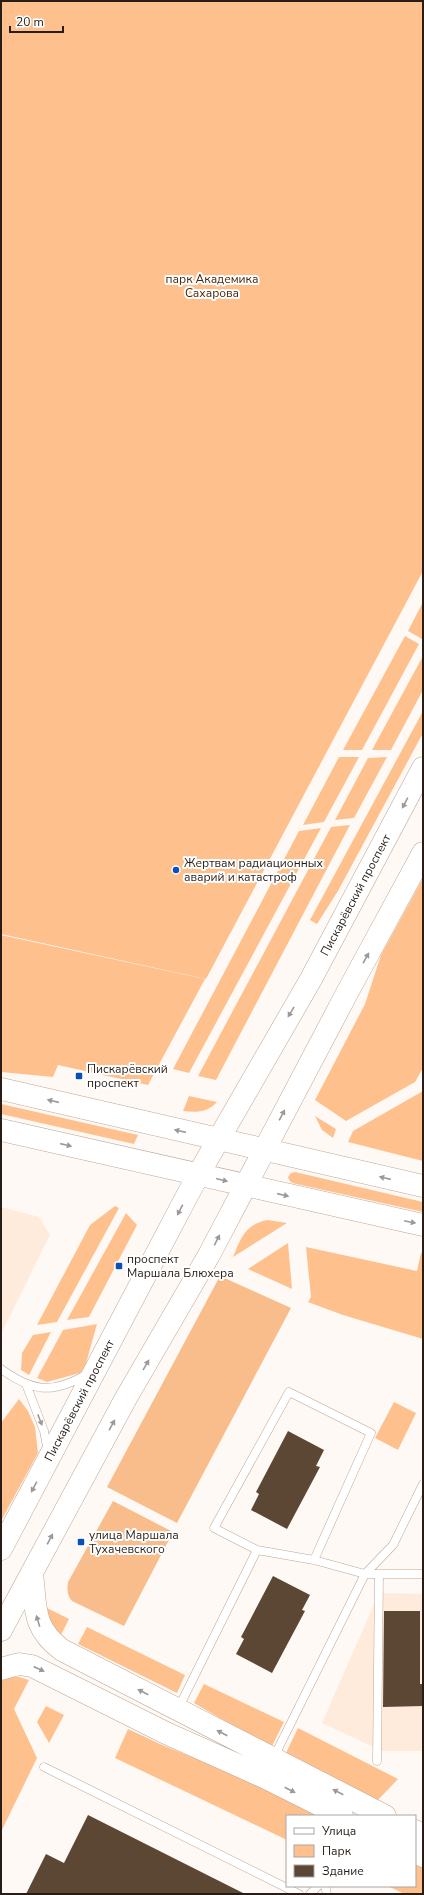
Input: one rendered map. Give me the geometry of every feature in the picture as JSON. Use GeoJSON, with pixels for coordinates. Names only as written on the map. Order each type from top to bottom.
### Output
{"type":"FeatureCollection","features":[{"type":"Feature","properties":{"kind":"main road","name":"Пискарёвский проспект"},"geometry":{"type":"LineString","coordinates":[[1,1549],[198,1175],[311,979],[423,768]]}},
{"type":"Feature","properties":{"kind":"main road"},"geometry":{"type":"LineString","coordinates":[[1,1630],[126,1398],[210,1255],[264,1150],[423,853]]}},
{"type":"Feature","properties":{"kind":"main road"},"geometry":{"type":"LineString","coordinates":[[1,1089],[423,1186]]}},
{"type":"Feature","properties":{"kind":"main road"},"geometry":{"type":"LineString","coordinates":[[1,1130],[423,1225]]}},
{"type":"Feature","properties":{"kind":"main road"},"geometry":{"type":"LineString","coordinates":[[32,1573],[38,1622],[42,1632],[50,1641],[62,1650],[178,1709],[340,1815]]}},
{"type":"Feature","properties":{"kind":"main road"},"geometry":{"type":"LineString","coordinates":[[1,1669],[20,1664],[32,1666],[166,1733],[268,1768],[372,1813]]}},
{"type":"Feature","properties":{"kind":"lane"},"geometry":{"type":"LineString","coordinates":[[1,1370],[26,1384],[39,1388],[55,1389],[76,1381],[95,1370]]}},
{"type":"Feature","properties":{"kind":"lane"},"geometry":{"type":"LineString","coordinates":[[26,1384],[44,1431],[48,1459]]}},
{"type":"Feature","properties":{"kind":"lane"},"geometry":{"type":"LineString","coordinates":[[314,1560],[371,1433],[289,1392],[214,1528],[256,1550],[314,1560],[365,1574],[423,1574]]}},
{"type":"Feature","properties":{"kind":"lane"},"geometry":{"type":"LineString","coordinates":[[268,1768],[365,1574],[393,1545],[423,1484]]}},
{"type":"Feature","properties":{"kind":"lane"},"geometry":{"type":"LineString","coordinates":[[178,1709],[256,1550]]}},
{"type":"Feature","properties":{"kind":"lane"},"geometry":{"type":"LineString","coordinates":[[377,1761],[379,1574]]}},
{"type":"Feature","properties":{"kind":"lane"},"geometry":{"type":"LineString","coordinates":[[44,1768],[299,1894]]}},
{"type":"Feature","properties":{"kind":"shaded area"},"geometry":{"type":"Polygon","coordinates":[[[1,1207],[39,1217],[50,1235],[1,1334],[1,1207]]]}},
{"type":"Feature","properties":{"kind":"shaded area"},"geometry":{"type":"Polygon","coordinates":[[[220,1276],[291,1308],[177,1523],[107,1487],[220,1276]]]}},
{"type":"Feature","properties":{"kind":"shaded area"},"geometry":{"type":"Polygon","coordinates":[[[113,1501],[173,1532],[124,1626],[72,1601],[68,1594],[68,1582],[113,1501]]]}},
{"type":"Feature","properties":{"kind":"shaded area"},"geometry":{"type":"Polygon","coordinates":[[[379,1593],[423,1594],[423,1751],[382,1751],[322,1723],[379,1593]]]}},
{"type":"Feature","properties":{"kind":"green space","name":"парк Академика Сахарова"},"geometry":{"type":"Polygon","coordinates":[[[1,1],[423,1],[423,571],[206,979],[1,934],[1,1]]]}},
{"type":"Feature","properties":{"kind":"green space"},"geometry":{"type":"Polygon","coordinates":[[[423,602],[423,638],[422,639],[408,631],[423,602]]]}},
{"type":"Feature","properties":{"kind":"green space"},"geometry":{"type":"Polygon","coordinates":[[[405,636],[419,644],[362,750],[343,750],[405,636]]]}},
{"type":"Feature","properties":{"kind":"green space"},"geometry":{"type":"Polygon","coordinates":[[[423,656],[423,690],[391,750],[372,750],[423,656]]]}},
{"type":"Feature","properties":{"kind":"green space"},"geometry":{"type":"Polygon","coordinates":[[[423,711],[423,733],[338,891],[317,924],[310,920],[423,711]]]}},
{"type":"Feature","properties":{"kind":"green space"},"geometry":{"type":"Polygon","coordinates":[[[339,757],[359,757],[324,822],[303,825],[339,757]]]}},
{"type":"Feature","properties":{"kind":"green space"},"geometry":{"type":"Polygon","coordinates":[[[387,757],[354,818],[335,820],[368,758],[387,757]]]}},
{"type":"Feature","properties":{"kind":"green space"},"geometry":{"type":"Polygon","coordinates":[[[350,825],[216,1080],[198,1076],[331,827],[350,825]]]}},
{"type":"Feature","properties":{"kind":"green space"},"geometry":{"type":"Polygon","coordinates":[[[321,828],[189,1073],[173,1069],[299,831],[321,828]]]}},
{"type":"Feature","properties":{"kind":"green space"},"geometry":{"type":"Polygon","coordinates":[[[423,878],[423,1068],[415,1082],[346,1121],[315,1100],[365,1004],[381,955],[423,878]]]}},
{"type":"Feature","properties":{"kind":"green space"},"geometry":{"type":"Polygon","coordinates":[[[1,935],[205,979],[148,1085],[58,1065],[53,1077],[1,1072],[1,935]]]}},
{"type":"Feature","properties":{"kind":"green space"},"geometry":{"type":"Polygon","coordinates":[[[423,1091],[423,1161],[348,1142],[353,1131],[423,1091]]]}},
{"type":"Feature","properties":{"kind":"green space"},"geometry":{"type":"Polygon","coordinates":[[[189,1096],[217,1102],[206,1110],[193,1112],[183,1111],[189,1096]]]}},
{"type":"Feature","properties":{"kind":"green space"},"geometry":{"type":"Polygon","coordinates":[[[1,1104],[138,1135],[134,1144],[1,1114],[1,1104]]]}},
{"type":"Feature","properties":{"kind":"green space"},"geometry":{"type":"Polygon","coordinates":[[[315,1116],[336,1129],[333,1138],[322,1130],[315,1116]]]}},
{"type":"Feature","properties":{"kind":"green space"},"geometry":{"type":"Polygon","coordinates":[[[295,1172],[423,1202],[423,1212],[292,1183],[288,1177],[291,1173],[295,1172]]]}},
{"type":"Feature","properties":{"kind":"green space"},"geometry":{"type":"Polygon","coordinates":[[[115,1206],[119,1208],[57,1322],[37,1325],[90,1225],[115,1206]]]}},
{"type":"Feature","properties":{"kind":"green space"},"geometry":{"type":"Polygon","coordinates":[[[126,1213],[137,1225],[89,1317],[67,1320],[126,1213]]]}},
{"type":"Feature","properties":{"kind":"green space"},"geometry":{"type":"Polygon","coordinates":[[[268,1220],[287,1223],[233,1257],[242,1238],[249,1228],[260,1222],[268,1220]]]}},
{"type":"Feature","properties":{"kind":"green space"},"geometry":{"type":"Polygon","coordinates":[[[288,1243],[292,1289],[248,1269],[288,1243]]]}},
{"type":"Feature","properties":{"kind":"green space"},"geometry":{"type":"Polygon","coordinates":[[[306,1247],[417,1271],[421,1253],[423,1254],[423,1339],[343,1315],[308,1302],[311,1297],[306,1247]]]}},
{"type":"Feature","properties":{"kind":"green space"},"geometry":{"type":"Polygon","coordinates":[[[97,1324],[85,1367],[80,1373],[47,1382],[37,1378],[63,1330],[97,1324]]]}},
{"type":"Feature","properties":{"kind":"green space"},"geometry":{"type":"Polygon","coordinates":[[[51,1332],[29,1375],[21,1370],[22,1353],[33,1335],[51,1332]]]}},
{"type":"Feature","properties":{"kind":"green space"},"geometry":{"type":"Polygon","coordinates":[[[19,1399],[28,1411],[35,1427],[38,1453],[1,1521],[1,1423],[19,1399]]]}},
{"type":"Feature","properties":{"kind":"green space"},"geometry":{"type":"Polygon","coordinates":[[[394,1402],[416,1413],[398,1450],[375,1438],[394,1402]]]}},
{"type":"Feature","properties":{"kind":"green space"},"geometry":{"type":"Polygon","coordinates":[[[47,1608],[69,1619],[61,1635],[51,1623],[47,1608]]]}},
{"type":"Feature","properties":{"kind":"green space"},"geometry":{"type":"Polygon","coordinates":[[[87,1627],[185,1675],[177,1693],[78,1644],[87,1627]]]}},
{"type":"Feature","properties":{"kind":"green space"},"geometry":{"type":"Polygon","coordinates":[[[7,1677],[19,1677],[29,1680],[14,1709],[37,1758],[1,1832],[1,1679],[7,1677]]]}},
{"type":"Feature","properties":{"kind":"green space"},"geometry":{"type":"Polygon","coordinates":[[[204,1684],[284,1722],[271,1748],[194,1703],[204,1684]]]}},
{"type":"Feature","properties":{"kind":"green space"},"geometry":{"type":"Polygon","coordinates":[[[46,1706],[64,1715],[49,1743],[37,1722],[46,1706]]]}},
{"type":"Feature","properties":{"kind":"green space"},"geometry":{"type":"Polygon","coordinates":[[[298,1728],[398,1779],[377,1801],[285,1755],[298,1728]]]}},
{"type":"Feature","properties":{"kind":"green space"},"geometry":{"type":"Polygon","coordinates":[[[128,1729],[160,1744],[243,1778],[318,1815],[286,1815],[286,1840],[115,1758],[128,1729]]]}},
{"type":"Feature","properties":{"kind":"green space"},"geometry":{"type":"Polygon","coordinates":[[[416,1862],[423,1866],[423,1894],[404,1894],[390,1887],[416,1887],[416,1862]]]}},
{"type":"Feature","properties":{"kind":"building"},"geometry":{"type":"Polygon","coordinates":[[[288,1431],[324,1450],[316,1466],[320,1467],[287,1529],[251,1510],[259,1494],[256,1492],[288,1431]]]}},
{"type":"Feature","properties":{"kind":"building"},"geometry":{"type":"Polygon","coordinates":[[[273,1576],[310,1595],[302,1610],[305,1611],[272,1673],[236,1654],[244,1639],[241,1637],[273,1576]]]}},
{"type":"Feature","properties":{"kind":"building"},"geometry":{"type":"Polygon","coordinates":[[[384,1611],[420,1611],[420,1684],[423,1684],[423,1706],[383,1707],[384,1611]]]}},
{"type":"Feature","properties":{"kind":"building"},"geometry":{"type":"Polygon","coordinates":[[[88,1815],[245,1894],[26,1894],[46,1854],[64,1863],[88,1815]]]}},
{"type":"Feature","properties":{"kind":"place","name":"Жертвам радиационных аварий и катастроф"},"geometry":{"type":"Point","coordinates":[176,870]}},
{"type":"Feature","properties":{"kind":"place","name":"Пискарёвский проспект"},"geometry":{"type":"Point","coordinates":[79,1076]}},
{"type":"Feature","properties":{"kind":"place","name":"проспект Маршала Блюхера"},"geometry":{"type":"Point","coordinates":[119,1266]}},
{"type":"Feature","properties":{"kind":"place","name":"улица Маршала Тухачевского"},"geometry":{"type":"Point","coordinates":[81,1542]}}]}
